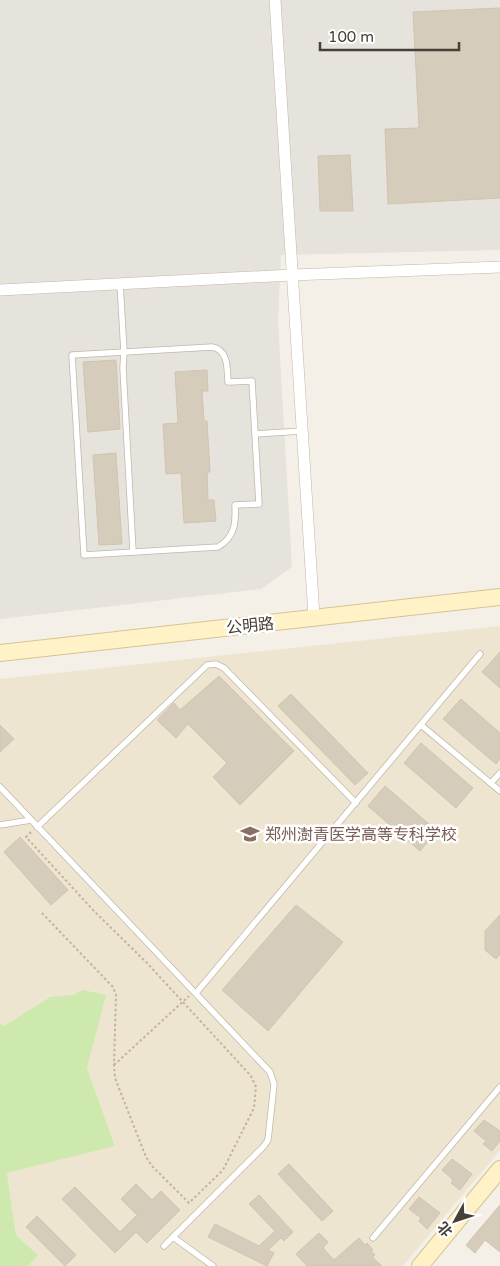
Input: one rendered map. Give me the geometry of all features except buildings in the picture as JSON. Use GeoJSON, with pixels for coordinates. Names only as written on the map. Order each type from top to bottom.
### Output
{"type":"FeatureCollection","features":[{"type":"Feature","properties":{"kind":"street"},"geometry":{"type":"LineString","coordinates":[[275,0],[314,613]]}},
{"type":"Feature","properties":{"kind":"street"},"geometry":{"type":"LineString","coordinates":[[0,290],[292,275],[500,267]]}},
{"type":"Feature","properties":{"kind":"street","name":"公明路"},"geometry":{"type":"LineString","coordinates":[[0,653],[500,587]]}},
{"type":"Feature","properties":{"kind":"street","name":"公明路"},"geometry":{"type":"LineString","coordinates":[[0,643],[500,597]]}},
{"type":"Feature","properties":{"kind":"street"},"geometry":{"type":"LineString","coordinates":[[420,1266],[500,1169]]}},
{"type":"Feature","properties":{"kind":"street"},"geometry":{"type":"LineString","coordinates":[[432,1266],[500,1184]]}},
{"type":"Feature","properties":{"kind":"lane"},"geometry":{"type":"LineString","coordinates":[[120,284],[134,552]]}},
{"type":"Feature","properties":{"kind":"lane"},"geometry":{"type":"LineString","coordinates":[[212,347],[220,349],[226,358],[228,382],[252,381],[255,434],[259,504],[235,505],[236,521],[232,533],[224,543],[218,547],[84,555],[72,355],[212,347]]}},
{"type":"Feature","properties":{"kind":"lane"},"geometry":{"type":"LineString","coordinates":[[255,434],[302,431]]}},
{"type":"Feature","properties":{"kind":"lane"},"geometry":{"type":"LineString","coordinates":[[195,992],[480,654]]}},
{"type":"Feature","properties":{"kind":"lane"},"geometry":{"type":"LineString","coordinates":[[37,827],[207,666],[212,664],[224,668],[356,803]]}},
{"type":"Feature","properties":{"kind":"lane"},"geometry":{"type":"LineString","coordinates":[[421,724],[500,791]]}},
{"type":"Feature","properties":{"kind":"lane"},"geometry":{"type":"LineString","coordinates":[[491,783],[500,773]]}},
{"type":"Feature","properties":{"kind":"lane"},"geometry":{"type":"LineString","coordinates":[[0,787],[270,1072],[274,1084],[268,1140],[164,1246]]}},
{"type":"Feature","properties":{"kind":"lane"},"geometry":{"type":"LineString","coordinates":[[0,825],[31,820]]}},
{"type":"Feature","properties":{"kind":"lane"},"geometry":{"type":"LineString","coordinates":[[373,1238],[500,1087]]}},
{"type":"Feature","properties":{"kind":"lane"},"geometry":{"type":"LineString","coordinates":[[173,1237],[212,1266]]}},
{"type":"Feature","properties":{"kind":"path"},"geometry":{"type":"LineString","coordinates":[[37,827],[26,837],[94,911],[147,963],[183,1002],[251,1076],[256,1087],[254,1108],[223,1170],[189,1203],[152,1166],[146,1157],[115,1078],[116,995],[113,987],[41,912]]}},
{"type":"Feature","properties":{"kind":"path"},"geometry":{"type":"LineString","coordinates":[[114,1065],[195,992]]}},
{"type":"Feature","properties":{"kind":"shaded area"},"geometry":{"type":"Polygon","coordinates":[[[0,0],[500,0],[500,250],[281,255],[278,321],[292,567],[261,589],[0,619],[0,0]]]}},
{"type":"Feature","properties":{"kind":"shaded area","name":"郑州澍青医学高等专科学校"},"geometry":{"type":"Polygon","coordinates":[[[500,626],[500,1150],[403,1266],[28,1266],[38,1255],[16,1235],[7,1173],[115,1145],[87,1068],[105,995],[66,999],[50,997],[4,1026],[0,1024],[0,679],[500,626]]]}},
{"type":"Feature","properties":{"kind":"green space"},"geometry":{"type":"Polygon","coordinates":[[[83,990],[106,995],[87,1068],[115,1146],[7,1173],[16,1235],[38,1255],[28,1266],[0,1266],[0,1024],[4,1026],[50,997],[73,995],[83,990]]]}},
{"type":"Feature","properties":{"kind":"place","name":"郑州澍青医学高等专科学校"},"geometry":{"type":"Point","coordinates":[250,834]}}]}
